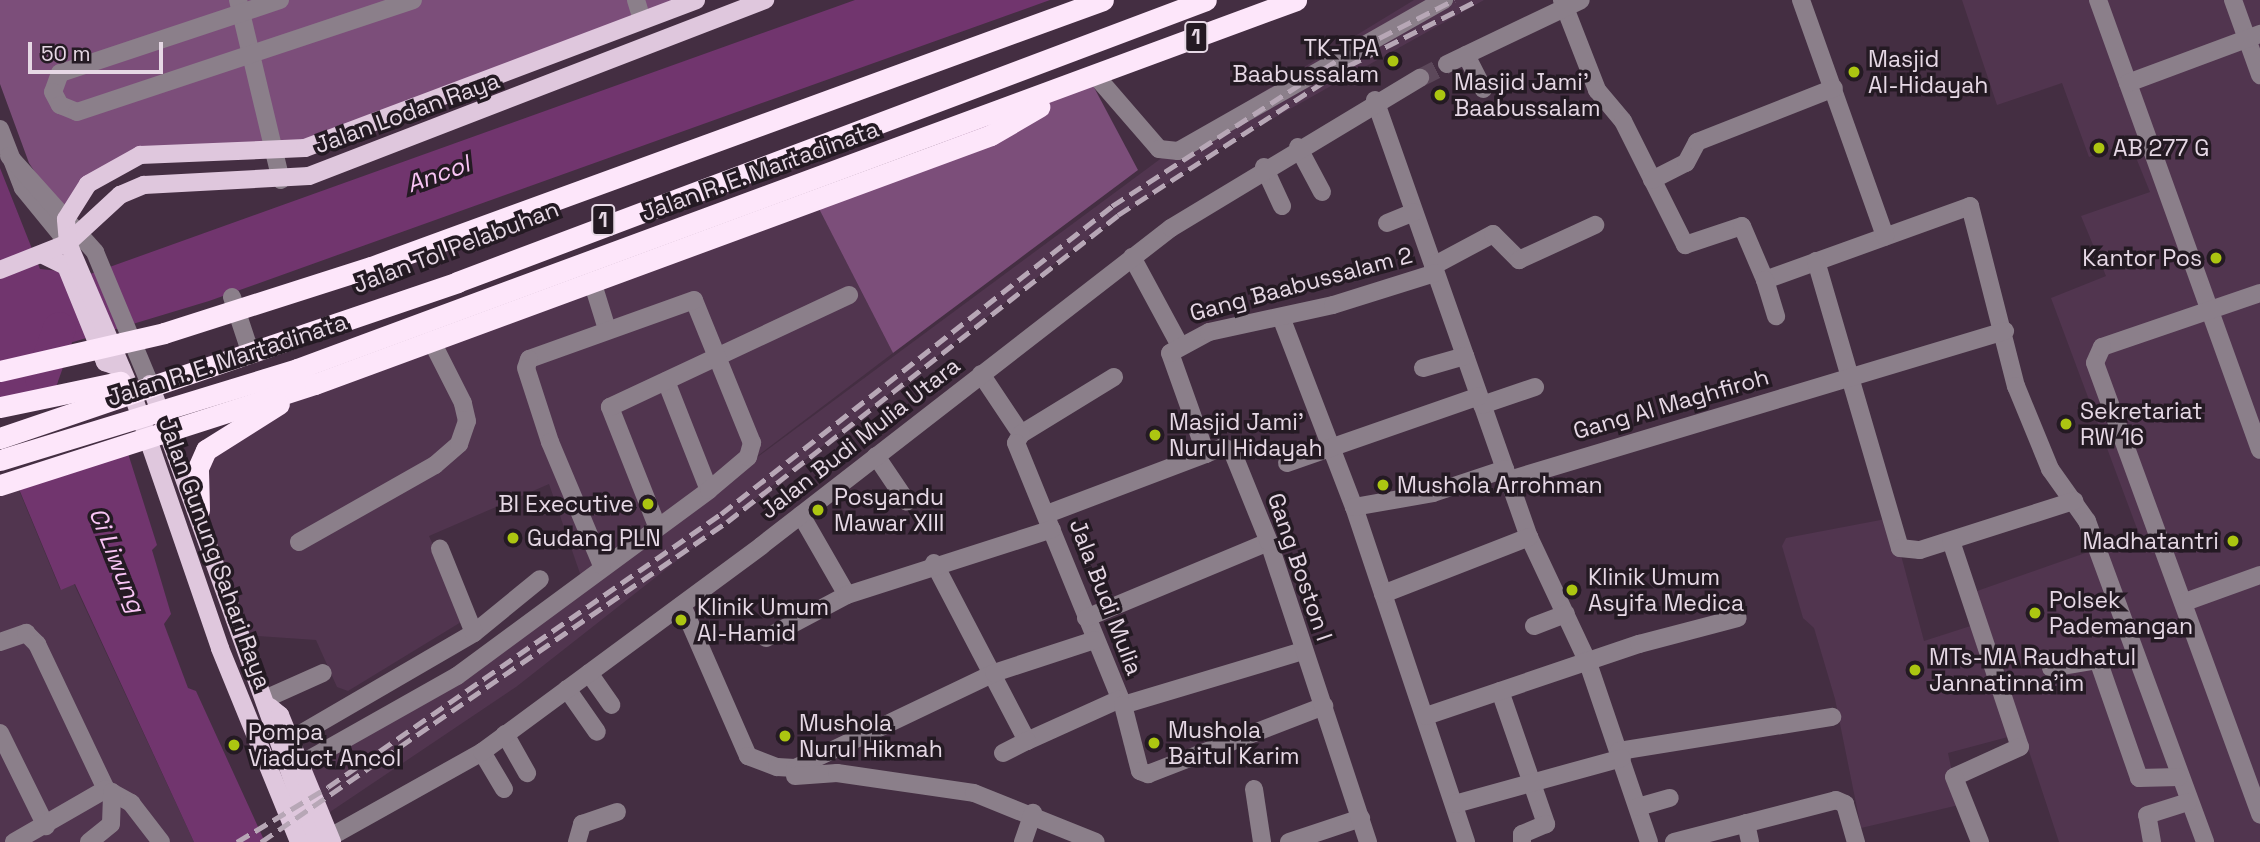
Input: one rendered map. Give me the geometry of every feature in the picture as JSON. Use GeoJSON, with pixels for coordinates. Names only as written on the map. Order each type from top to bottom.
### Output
{"type":"FeatureCollection","features":[{"type":"Feature","properties":{"kind":"highway","name":"Jalan Tol Pelabuhan"},"geometry":{"type":"LineString","coordinates":[[0,371],[164,333],[371,267],[1103,0]]}},
{"type":"Feature","properties":{"kind":"highway","name":"Jalan Tol Pelabuhan"},"geometry":{"type":"LineString","coordinates":[[0,407],[173,372],[290,337],[1196,0]]}},
{"type":"Feature","properties":{"kind":"highway","name":"Jalan R. E. Martadinata"},"geometry":{"type":"LineString","coordinates":[[6,435],[140,387],[362,315],[1206,0]]}},
{"type":"Feature","properties":{"kind":"highway","name":"Jalan R. E. Martadinata"},"geometry":{"type":"LineString","coordinates":[[0,460],[297,369],[1296,0]]}},
{"type":"Feature","properties":{"kind":"highway"},"geometry":{"type":"LineString","coordinates":[[1,485],[117,445],[315,384],[990,135],[1092,77]]}},
{"type":"Feature","properties":{"kind":"highway"},"geometry":{"type":"LineString","coordinates":[[362,315],[366,344],[381,358]]}},
{"type":"Feature","properties":{"kind":"highway"},"geometry":{"type":"LineString","coordinates":[[199,510],[198,468],[206,450],[315,384]]}},
{"type":"Feature","properties":{"kind":"main road","name":"Jalan Lodan Raya"},"geometry":{"type":"LineString","coordinates":[[0,270],[40,256],[74,237],[120,195],[144,185],[281,180],[404,142],[765,0]]}},
{"type":"Feature","properties":{"kind":"main road","name":"Jalan Lodan Raya"},"geometry":{"type":"LineString","coordinates":[[66,219],[88,184],[139,155],[210,148],[278,152],[349,133],[682,3]]}},
{"type":"Feature","properties":{"kind":"main road"},"geometry":{"type":"LineString","coordinates":[[40,256],[80,259]]}},
{"type":"Feature","properties":{"kind":"main road","name":"Jalan Gunung Sahari Raya"},"geometry":{"type":"LineString","coordinates":[[80,259],[101,336],[122,369],[140,387],[158,432],[247,715],[266,792],[287,842]]}},
{"type":"Feature","properties":{"kind":"main road","name":"Jalan Gunung Sahari Raya"},"geometry":{"type":"LineString","coordinates":[[158,432],[199,510],[268,702],[289,740],[326,840]]}},
{"type":"Feature","properties":{"kind":"main road","name":"Jalan Gunung Sahari Raya"},"geometry":{"type":"LineString","coordinates":[[268,702],[267,721],[326,840]]}},
{"type":"Feature","properties":{"kind":"main road","name":"Jalan Gunung Sahari Raya"},"geometry":{"type":"LineString","coordinates":[[247,715],[299,842]]}},
{"type":"Feature","properties":{"kind":"street"},"geometry":{"type":"LineString","coordinates":[[280,0],[238,7],[60,73],[53,92],[60,105],[77,112],[413,0]]}},
{"type":"Feature","properties":{"kind":"street"},"geometry":{"type":"LineString","coordinates":[[636,0],[642,20]]}},
{"type":"Feature","properties":{"kind":"street"},"geometry":{"type":"LineString","coordinates":[[1092,77],[1160,149],[1178,151],[1444,0]]}},
{"type":"Feature","properties":{"kind":"street"},"geometry":{"type":"LineString","coordinates":[[1801,0],[1885,236]]}},
{"type":"Feature","properties":{"kind":"street"},"geometry":{"type":"LineString","coordinates":[[2098,0],[2260,450]]}},
{"type":"Feature","properties":{"kind":"street"},"geometry":{"type":"LineString","coordinates":[[2233,0],[2253,36],[2260,75]]}},
{"type":"Feature","properties":{"kind":"street"},"geometry":{"type":"LineString","coordinates":[[1447,64],[1569,2],[1597,90],[1623,121],[1684,244],[1742,226],[1765,280],[1776,316]]}},
{"type":"Feature","properties":{"kind":"street"},"geometry":{"type":"LineString","coordinates":[[238,7],[278,152],[281,180]]}},
{"type":"Feature","properties":{"kind":"street"},"geometry":{"type":"LineString","coordinates":[[2128,83],[2253,36]]}},
{"type":"Feature","properties":{"kind":"street"},"geometry":{"type":"LineString","coordinates":[[1466,55],[1483,89]]}},
{"type":"Feature","properties":{"kind":"street","name":"Jalan Budi Mulia Utara"},"geometry":{"type":"LineString","coordinates":[[326,840],[482,751],[801,515],[1132,257],[1264,167],[1375,100],[1420,78]]}},
{"type":"Feature","properties":{"kind":"street"},"geometry":{"type":"LineString","coordinates":[[1652,180],[1686,163],[1698,142],[1834,89]]}},
{"type":"Feature","properties":{"kind":"street"},"geometry":{"type":"LineString","coordinates":[[1375,100],[1529,537],[1587,660],[1649,842]]}},
{"type":"Feature","properties":{"kind":"street"},"geometry":{"type":"LineString","coordinates":[[0,129],[23,188],[74,237]]}},
{"type":"Feature","properties":{"kind":"street"},"geometry":{"type":"LineString","coordinates":[[1298,147],[1322,192]]}},
{"type":"Feature","properties":{"kind":"street"},"geometry":{"type":"LineString","coordinates":[[9,156],[66,219],[80,259],[126,327],[140,387]]}},
{"type":"Feature","properties":{"kind":"street"},"geometry":{"type":"LineString","coordinates":[[1264,167],[1282,206]]}},
{"type":"Feature","properties":{"kind":"street"},"geometry":{"type":"LineString","coordinates":[[1765,280],[1968,204],[2005,331],[2016,386],[2050,469],[2074,501],[2204,842]]}},
{"type":"Feature","properties":{"kind":"street"},"geometry":{"type":"LineString","coordinates":[[1387,223],[1414,212]]}},
{"type":"Feature","properties":{"kind":"street","name":"Gang Baabussalam 2"},"geometry":{"type":"LineString","coordinates":[[1180,344],[1281,317],[1434,269],[1493,234],[1518,260],[1595,225]]}},
{"type":"Feature","properties":{"kind":"street"},"geometry":{"type":"LineString","coordinates":[[765,638],[847,595],[1050,521],[1206,454],[1170,353],[1180,344],[1132,257]]}},
{"type":"Feature","properties":{"kind":"street"},"geometry":{"type":"LineString","coordinates":[[1816,261],[1900,548],[1909,552],[1951,541],[2074,501]]}},
{"type":"Feature","properties":{"kind":"street"},"geometry":{"type":"LineString","coordinates":[[592,281],[606,326]]}},
{"type":"Feature","properties":{"kind":"street"},"geometry":{"type":"LineString","coordinates":[[2260,292],[2096,353],[2260,815]]}},
{"type":"Feature","properties":{"kind":"street"},"geometry":{"type":"LineString","coordinates":[[657,526],[610,407],[849,295]]}},
{"type":"Feature","properties":{"kind":"street"},"geometry":{"type":"LineString","coordinates":[[232,297],[250,351]]}},
{"type":"Feature","properties":{"kind":"street"},"geometry":{"type":"LineString","coordinates":[[299,765],[457,676],[709,490],[748,457],[752,443],[720,357],[694,300],[606,326],[541,350],[526,368],[603,566]]}},
{"type":"Feature","properties":{"kind":"street"},"geometry":{"type":"LineString","coordinates":[[1281,317],[1354,507],[1466,842]]}},
{"type":"Feature","properties":{"kind":"street","name":"Gang Al Maghfiroh"},"geometry":{"type":"LineString","coordinates":[[1354,507],[1433,493],[1507,474],[1849,378],[2005,331]]}},
{"type":"Feature","properties":{"kind":"street"},"geometry":{"type":"LineString","coordinates":[[299,542],[435,466],[459,444],[467,421],[463,402],[431,340]]}},
{"type":"Feature","properties":{"kind":"street"},"geometry":{"type":"LineString","coordinates":[[1426,361],[1463,351]]}},
{"type":"Feature","properties":{"kind":"street"},"geometry":{"type":"LineString","coordinates":[[981,374],[1017,428]]}},
{"type":"Feature","properties":{"kind":"street","name":"Jala Budi Mulia"},"geometry":{"type":"LineString","coordinates":[[1114,377],[1017,438],[1121,702],[1303,652]]}},
{"type":"Feature","properties":{"kind":"street"},"geometry":{"type":"LineString","coordinates":[[667,381],[709,490]]}},
{"type":"Feature","properties":{"kind":"street"},"geometry":{"type":"LineString","coordinates":[[1287,463],[1480,400],[1535,387]]}},
{"type":"Feature","properties":{"kind":"street","name":"Gang Boston I"},"geometry":{"type":"LineString","coordinates":[[1206,454],[1223,447],[1232,451],[1269,542],[1303,652],[1324,706],[1368,842]]}},
{"type":"Feature","properties":{"kind":"street"},"geometry":{"type":"LineString","coordinates":[[876,456],[907,502]]}},
{"type":"Feature","properties":{"kind":"street"},"geometry":{"type":"LineString","coordinates":[[801,515],[847,595]]}},
{"type":"Feature","properties":{"kind":"street"},"geometry":{"type":"LineString","coordinates":[[1383,594],[1529,537]]}},
{"type":"Feature","properties":{"kind":"street"},"geometry":{"type":"LineString","coordinates":[[1951,541],[2020,747],[1954,777],[1980,842]]}},
{"type":"Feature","properties":{"kind":"street"},"geometry":{"type":"LineString","coordinates":[[1086,618],[1269,542]]}},
{"type":"Feature","properties":{"kind":"street"},"geometry":{"type":"LineString","coordinates":[[440,549],[474,633]]}},
{"type":"Feature","properties":{"kind":"street"},"geometry":{"type":"LineString","coordinates":[[934,563],[1027,741]]}},
{"type":"Feature","properties":{"kind":"street"},"geometry":{"type":"LineString","coordinates":[[2185,602],[2260,575]]}},
{"type":"Feature","properties":{"kind":"street"},"geometry":{"type":"LineString","coordinates":[[289,740],[474,633],[540,579]]}},
{"type":"Feature","properties":{"kind":"street"},"geometry":{"type":"LineString","coordinates":[[682,605],[748,757],[777,767],[795,768],[992,673],[1096,640]]}},
{"type":"Feature","properties":{"kind":"street"},"geometry":{"type":"LineString","coordinates":[[1534,626],[1566,614]]}},
{"type":"Feature","properties":{"kind":"street"},"geometry":{"type":"LineString","coordinates":[[1426,716],[1587,660],[1738,618]]}},
{"type":"Feature","properties":{"kind":"street"},"geometry":{"type":"LineString","coordinates":[[0,642],[26,633],[37,644],[109,791],[111,824],[89,842]]}},
{"type":"Feature","properties":{"kind":"street"},"geometry":{"type":"LineString","coordinates":[[2051,668],[2098,660],[2139,778],[2179,777]]}},
{"type":"Feature","properties":{"kind":"street"},"geometry":{"type":"LineString","coordinates":[[268,702],[323,673]]}},
{"type":"Feature","properties":{"kind":"street"},"geometry":{"type":"LineString","coordinates":[[589,673],[611,705]]}},
{"type":"Feature","properties":{"kind":"street"},"geometry":{"type":"LineString","coordinates":[[567,689],[597,732]]}},
{"type":"Feature","properties":{"kind":"street"},"geometry":{"type":"LineString","coordinates":[[1500,691],[1546,827],[1522,834],[1522,842]]}},
{"type":"Feature","properties":{"kind":"street"},"geometry":{"type":"LineString","coordinates":[[1003,753],[1121,702],[1140,771],[1148,774],[1324,706]]}},
{"type":"Feature","properties":{"kind":"street"},"geometry":{"type":"LineString","coordinates":[[1455,804],[1530,785],[1620,754],[1832,717]]}},
{"type":"Feature","properties":{"kind":"street"},"geometry":{"type":"LineString","coordinates":[[0,733],[46,826]]}},
{"type":"Feature","properties":{"kind":"street"},"geometry":{"type":"LineString","coordinates":[[505,734],[527,773]]}},
{"type":"Feature","properties":{"kind":"street"},"geometry":{"type":"LineString","coordinates":[[482,751],[504,789]]}},
{"type":"Feature","properties":{"kind":"street"},"geometry":{"type":"LineString","coordinates":[[795,776],[837,773],[974,793],[1033,813],[1096,842]]}},
{"type":"Feature","properties":{"kind":"street"},"geometry":{"type":"LineString","coordinates":[[1254,789],[1262,842]]}},
{"type":"Feature","properties":{"kind":"street"},"geometry":{"type":"LineString","coordinates":[[14,842],[109,791]]}},
{"type":"Feature","properties":{"kind":"street"},"geometry":{"type":"LineString","coordinates":[[109,791],[131,803],[161,842]]}},
{"type":"Feature","properties":{"kind":"street"},"geometry":{"type":"LineString","coordinates":[[1638,807],[1670,798]]}},
{"type":"Feature","properties":{"kind":"street"},"geometry":{"type":"LineString","coordinates":[[1674,842],[1840,800],[1856,842]]}},
{"type":"Feature","properties":{"kind":"street"},"geometry":{"type":"LineString","coordinates":[[2152,842],[2147,815],[2188,802]]}},
{"type":"Feature","properties":{"kind":"street"},"geometry":{"type":"LineString","coordinates":[[577,842],[582,824],[617,812]]}},
{"type":"Feature","properties":{"kind":"street"},"geometry":{"type":"LineString","coordinates":[[1023,842],[1033,813]]}},
{"type":"Feature","properties":{"kind":"street"},"geometry":{"type":"LineString","coordinates":[[1289,842],[1361,818]]}},
{"type":"Feature","properties":{"kind":"street"},"geometry":{"type":"LineString","coordinates":[[1746,823],[1750,842]]}},
{"type":"Feature","properties":{"kind":"shaded area"},"geometry":{"type":"Polygon","coordinates":[[[0,0],[695,0],[305,148],[115,164],[66,219],[29,163],[0,84],[0,0]]]}},
{"type":"Feature","properties":{"kind":"shaded area"},"geometry":{"type":"Polygon","coordinates":[[[1414,0],[1484,0],[1215,151],[1071,251],[516,687],[321,818],[299,765],[495,652],[584,585],[549,484],[429,536],[466,619],[348,691],[337,687],[316,640],[243,635],[207,507],[211,457],[315,384],[814,199],[893,353],[698,501],[1194,134],[1414,0]]]}},
{"type":"Feature","properties":{"kind":"shaded area"},"geometry":{"type":"Polygon","coordinates":[[[1962,0],[2260,0],[2260,842],[2059,842],[2023,733],[1948,753],[1959,805],[1861,828],[1835,699],[1814,628],[1803,618],[1782,546],[1786,538],[1891,518],[1924,641],[1986,621],[1977,591],[2139,534],[2051,298],[2106,276],[2081,216],[2150,192],[2130,143],[2089,157],[2062,83],[1997,105],[1962,0]]]}},
{"type":"Feature","properties":{"kind":"shaded area"},"geometry":{"type":"Polygon","coordinates":[[[1089,78],[1138,170],[893,353],[814,199],[1089,78]]]}},
{"type":"Feature","properties":{"kind":"shaded area"},"geometry":{"type":"Polygon","coordinates":[[[18,488],[60,589],[74,584],[194,842],[0,842],[0,494],[18,488]]]}},
{"type":"Feature","properties":{"kind":"water","name":"Ancol"},"geometry":{"type":"Polygon","coordinates":[[[855,0],[1050,0],[209,301],[0,364],[0,168],[40,269],[90,274],[855,0]]]}},
{"type":"Feature","properties":{"kind":"water"},"geometry":{"type":"Polygon","coordinates":[[[126,447],[157,545],[152,550],[171,614],[164,624],[188,688],[196,691],[265,842],[194,842],[75,584],[61,590],[19,489],[126,447]]]}},
{"type":"Feature","properties":{"kind":"waterway","name":"Ci Liwung"},"geometry":{"type":"LineString","coordinates":[[0,391],[41,378],[59,328]]}},
{"type":"Feature","properties":{"kind":"tunnel"},"geometry":{"type":"LineString","coordinates":[[1420,78],[1447,64]]}},
{"type":"Feature","properties":{"kind":"railway"},"geometry":{"type":"LineString","coordinates":[[237,842],[328,787],[721,514],[1112,206],[1342,57],[1454,0]]}},
{"type":"Feature","properties":{"kind":"railway"},"geometry":{"type":"LineString","coordinates":[[261,842],[727,522],[1118,215],[1348,66],[1478,0]]}},
{"type":"Feature","properties":{"kind":"place","name":"TK-TPA Baabussalam"},"geometry":{"type":"Point","coordinates":[1393,61]}},
{"type":"Feature","properties":{"kind":"place","name":"Masjid Al-Hidayah"},"geometry":{"type":"Point","coordinates":[1854,72]}},
{"type":"Feature","properties":{"kind":"place","name":"Masjid Jami' Baabussalam"},"geometry":{"type":"Point","coordinates":[1440,95]}},
{"type":"Feature","properties":{"kind":"place","name":"AB 277 G"},"geometry":{"type":"Point","coordinates":[2099,148]}},
{"type":"Feature","properties":{"kind":"place","name":"Kantor Pos"},"geometry":{"type":"Point","coordinates":[2216,258]}},
{"type":"Feature","properties":{"kind":"place","name":"Sekretariat RW 16"},"geometry":{"type":"Point","coordinates":[2066,424]}},
{"type":"Feature","properties":{"kind":"place","name":"Masjid Jami' Nurul Hidayah"},"geometry":{"type":"Point","coordinates":[1155,435]}},
{"type":"Feature","properties":{"kind":"place","name":"Mushola Arrohman"},"geometry":{"type":"Point","coordinates":[1383,485]}},
{"type":"Feature","properties":{"kind":"place","name":"BI Executive"},"geometry":{"type":"Point","coordinates":[648,504]}},
{"type":"Feature","properties":{"kind":"place","name":"Posyandu Mawar XIII"},"geometry":{"type":"Point","coordinates":[818,510]}},
{"type":"Feature","properties":{"kind":"place","name":"Gudang PLN"},"geometry":{"type":"Point","coordinates":[513,538]}},
{"type":"Feature","properties":{"kind":"place","name":"Madhatantri"},"geometry":{"type":"Point","coordinates":[2233,541]}},
{"type":"Feature","properties":{"kind":"place","name":"Klinik Umum Asyifa Medica"},"geometry":{"type":"Point","coordinates":[1572,590]}},
{"type":"Feature","properties":{"kind":"place","name":"Polsek Pademangan"},"geometry":{"type":"Point","coordinates":[2035,613]}},
{"type":"Feature","properties":{"kind":"place","name":"Klinik Umum Al-Hamid"},"geometry":{"type":"Point","coordinates":[681,620]}},
{"type":"Feature","properties":{"kind":"place","name":"MTs-MA Raudhatul Jannatinna'im"},"geometry":{"type":"Point","coordinates":[1915,670]}},
{"type":"Feature","properties":{"kind":"place","name":"Mushola Nurul Hikmah"},"geometry":{"type":"Point","coordinates":[785,736]}},
{"type":"Feature","properties":{"kind":"place","name":"Mushola Baitul Karim"},"geometry":{"type":"Point","coordinates":[1154,743]}},
{"type":"Feature","properties":{"kind":"place","name":"Pompa Viaduct Ancol"},"geometry":{"type":"Point","coordinates":[234,745]}}]}
